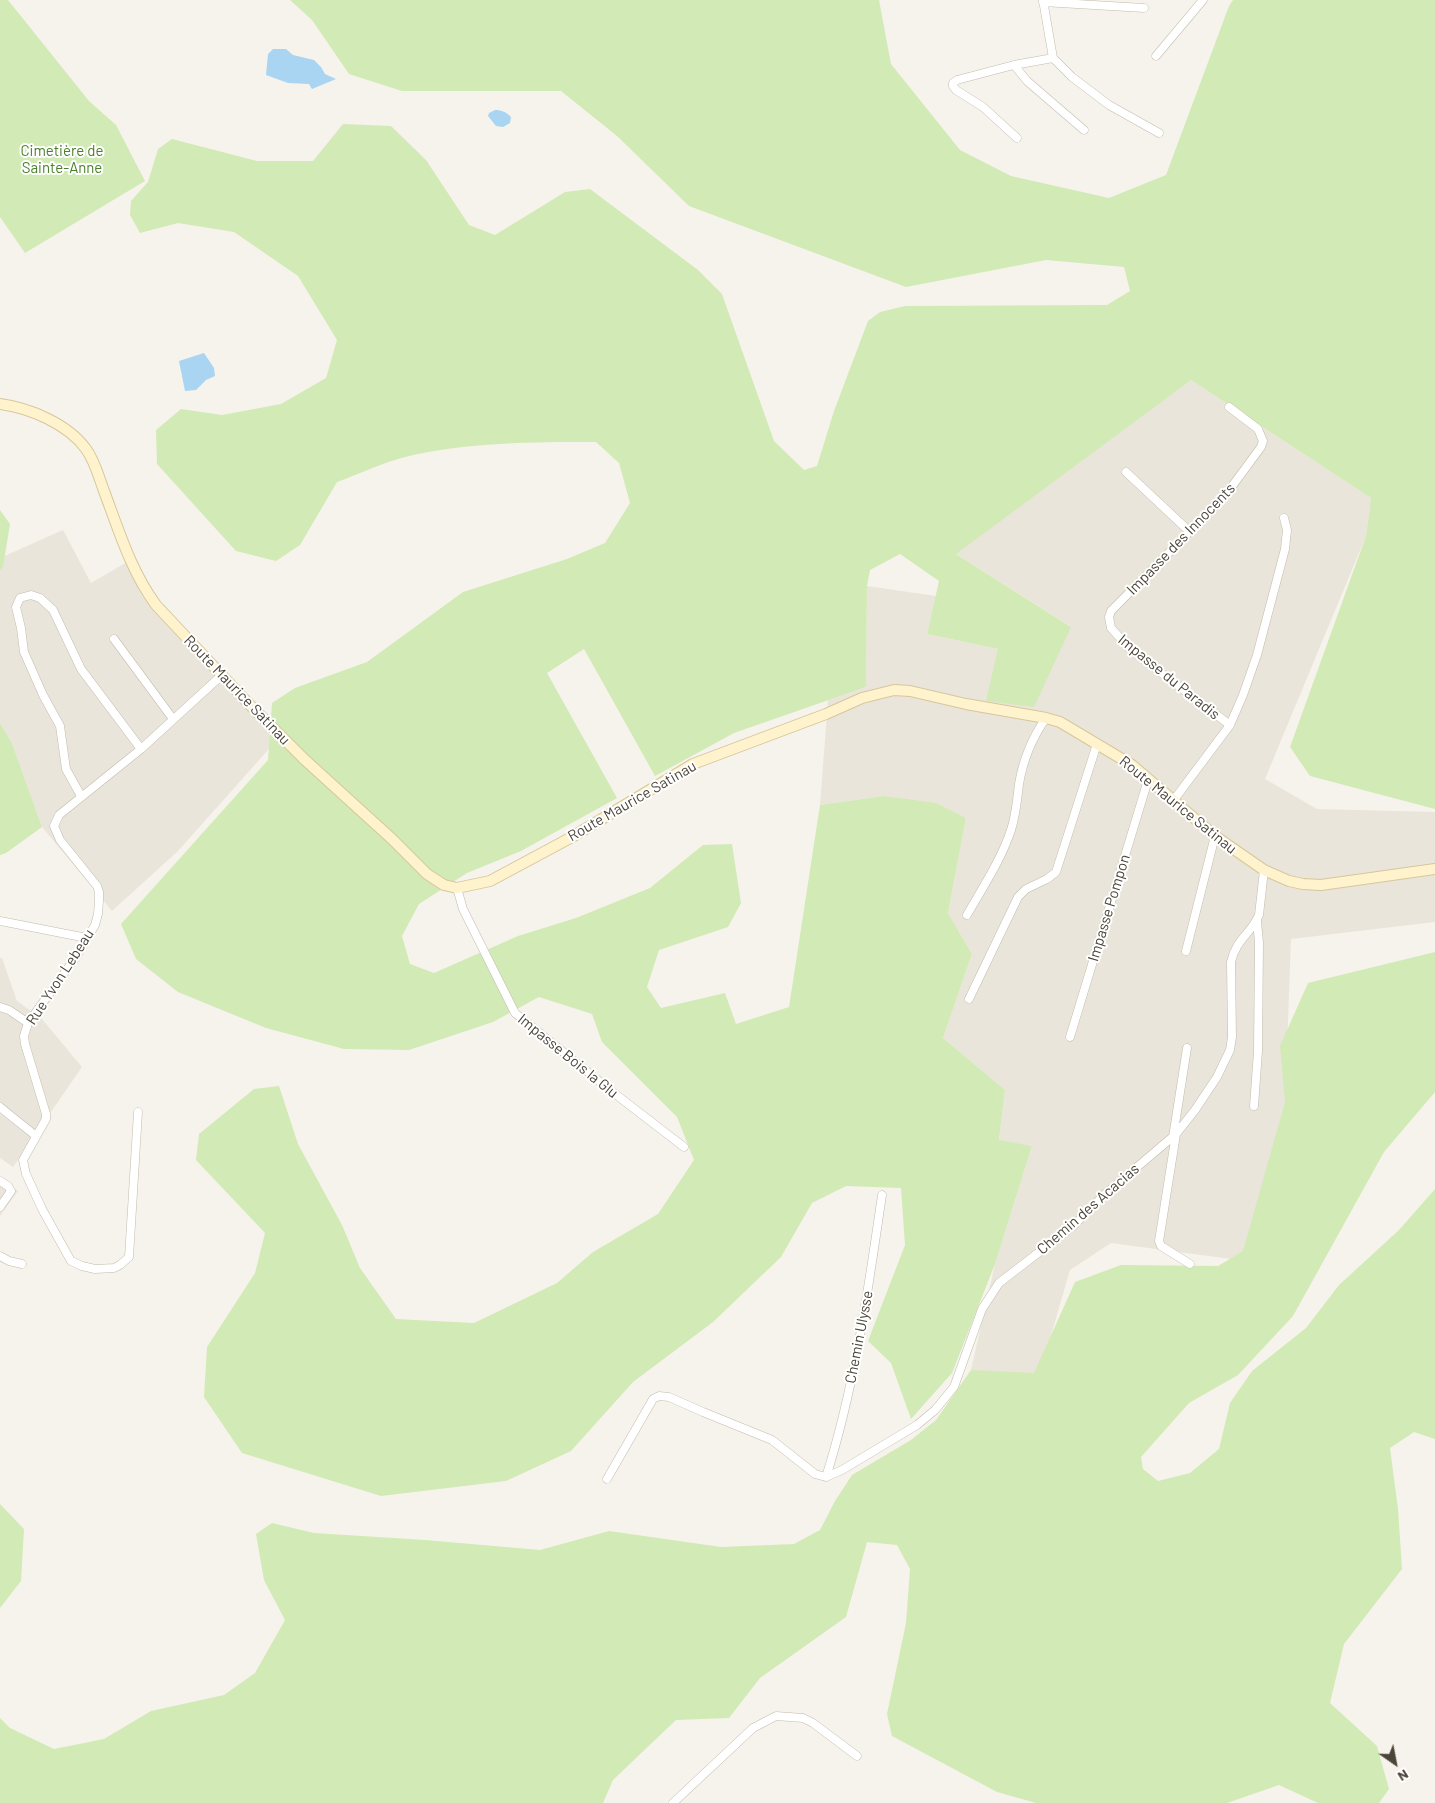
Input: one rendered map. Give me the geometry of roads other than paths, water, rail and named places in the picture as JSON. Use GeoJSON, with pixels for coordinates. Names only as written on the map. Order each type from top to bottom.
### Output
{"type":"FeatureCollection","features":[{"type":"Feature","properties":{"kind":"main road","name":"Route Maurice Satinau"},"geometry":{"type":"LineString","coordinates":[[0,404],[50,421],[78,439],[92,459],[133,568],[145,591],[156,605],[304,759],[392,839],[427,874],[444,885],[457,888],[490,881],[572,837],[693,764],[826,714],[862,698],[894,690],[910,691],[1060,722],[1132,765],[1215,836],[1264,870],[1289,881],[1303,884],[1321,884],[1435,869]]}},
{"type":"Feature","properties":{"kind":"street"},"geometry":{"type":"LineString","coordinates":[[1156,56],[1203,0]]}},
{"type":"Feature","properties":{"kind":"street"},"geometry":{"type":"LineString","coordinates":[[1144,8],[1043,1],[1053,58],[1072,77],[1109,105],[1159,133]]}},
{"type":"Feature","properties":{"kind":"street"},"geometry":{"type":"LineString","coordinates":[[1017,138],[983,107],[956,90],[953,83],[957,80],[1014,65],[1053,58]]}},
{"type":"Feature","properties":{"kind":"street"},"geometry":{"type":"LineString","coordinates":[[1014,65],[1027,81],[1084,130]]}},
{"type":"Feature","properties":{"kind":"street","name":"Impasse des Innocents"},"geometry":{"type":"LineString","coordinates":[[1111,628],[1109,617],[1111,611],[1212,510],[1261,447],[1263,441],[1258,429],[1229,407]]}},
{"type":"Feature","properties":{"kind":"street"},"geometry":{"type":"LineString","coordinates":[[1126,472],[1190,532]]}},
{"type":"Feature","properties":{"kind":"street"},"geometry":{"type":"LineString","coordinates":[[1172,801],[1230,726],[1243,695],[1257,655],[1285,549],[1286,530],[1284,518]]}},
{"type":"Feature","properties":{"kind":"street"},"geometry":{"type":"LineString","coordinates":[[82,796],[66,769],[60,726],[43,695],[24,652],[16,607],[20,598],[31,595],[40,598],[53,610],[80,669],[140,749]]}},
{"type":"Feature","properties":{"kind":"street","name":"Impasse du Paradis"},"geometry":{"type":"LineString","coordinates":[[1111,628],[1131,650],[1230,726]]}},
{"type":"Feature","properties":{"kind":"street"},"geometry":{"type":"LineString","coordinates":[[114,639],[173,719]]}},
{"type":"Feature","properties":{"kind":"street","name":"Rue Yvon Lebeau"},"geometry":{"type":"LineString","coordinates":[[138,1112],[129,1257],[114,1268],[95,1269],[82,1266],[71,1261],[45,1216],[24,1167],[23,1160],[44,1124],[46,1114],[24,1036],[28,1024],[95,925],[98,914],[99,892],[97,886],[60,840],[54,826],[59,815],[140,749],[222,675]]}},
{"type":"Feature","properties":{"kind":"street"},"geometry":{"type":"LineString","coordinates":[[968,915],[1002,853],[1015,816],[1027,752],[1035,734],[1046,718]]}},
{"type":"Feature","properties":{"kind":"street"},"geometry":{"type":"LineString","coordinates":[[969,999],[1018,897],[1026,889],[1048,879],[1056,872],[1097,744]]}},
{"type":"Feature","properties":{"kind":"street","name":"Impasse Pompon"},"geometry":{"type":"LineString","coordinates":[[1070,1037],[1148,780]]}},
{"type":"Feature","properties":{"kind":"street"},"geometry":{"type":"LineString","coordinates":[[1186,951],[1215,836]]}},
{"type":"Feature","properties":{"kind":"street"},"geometry":{"type":"LineString","coordinates":[[1254,1106],[1258,1052],[1259,943],[1257,921],[1260,915],[1264,870]]}},
{"type":"Feature","properties":{"kind":"street","name":"Impasse Bois la Glu"},"geometry":{"type":"LineString","coordinates":[[457,888],[463,909],[515,1013],[684,1147]]}},
{"type":"Feature","properties":{"kind":"street"},"geometry":{"type":"LineString","coordinates":[[0,921],[87,938]]}},
{"type":"Feature","properties":{"kind":"street","name":"Chemin des Acacias"},"geometry":{"type":"LineString","coordinates":[[826,1477],[842,1470],[917,1425],[935,1410],[954,1387],[982,1309],[999,1284],[1023,1263],[1073,1226],[1104,1195],[1174,1136],[1195,1110],[1226,1060],[1232,1037],[1231,962],[1233,952],[1238,942],[1257,921]]}},
{"type":"Feature","properties":{"kind":"street"},"geometry":{"type":"LineString","coordinates":[[0,1007],[9,1010],[28,1024]]}},
{"type":"Feature","properties":{"kind":"street"},"geometry":{"type":"LineString","coordinates":[[1187,1048],[1159,1241],[1161,1246],[1190,1264]]}},
{"type":"Feature","properties":{"kind":"street"},"geometry":{"type":"LineString","coordinates":[[0,1107],[36,1136]]}},
{"type":"Feature","properties":{"kind":"street"},"geometry":{"type":"LineString","coordinates":[[0,1181],[8,1186],[11,1191],[0,1207]]}},
{"type":"Feature","properties":{"kind":"street","name":"Chemin Ulysse"},"geometry":{"type":"LineString","coordinates":[[826,1477],[839,1434],[858,1343],[882,1195]]}},
{"type":"Feature","properties":{"kind":"street"},"geometry":{"type":"LineString","coordinates":[[0,1256],[22,1264]]}},
{"type":"Feature","properties":{"kind":"street"},"geometry":{"type":"LineString","coordinates":[[607,1479],[653,1399],[659,1396],[668,1397],[772,1440],[815,1474],[826,1477]]}},
{"type":"Feature","properties":{"kind":"street"},"geometry":{"type":"LineString","coordinates":[[674,1803],[753,1728],[776,1716],[786,1716],[808,1721],[857,1756]]}},
{"type":"Feature","properties":{"kind":"water"},"geometry":{"type":"Polygon","coordinates":[[[273,49],[286,49],[293,55],[314,60],[325,74],[336,79],[312,89],[309,84],[288,83],[266,75],[268,54],[273,49]]]}},
{"type":"Feature","properties":{"kind":"water"},"geometry":{"type":"Polygon","coordinates":[[[495,110],[509,115],[511,117],[510,123],[503,127],[496,126],[488,116],[489,113],[495,110]]]}},
{"type":"Feature","properties":{"kind":"water"},"geometry":{"type":"Polygon","coordinates":[[[204,353],[214,368],[215,376],[206,380],[196,390],[185,391],[179,361],[204,353]]]}},
{"type":"Feature","properties":{"kind":"park label","name":"Cimetière de Sainte-Anne"},"geometry":{"type":"Point","coordinates":[62,160]}}]}
